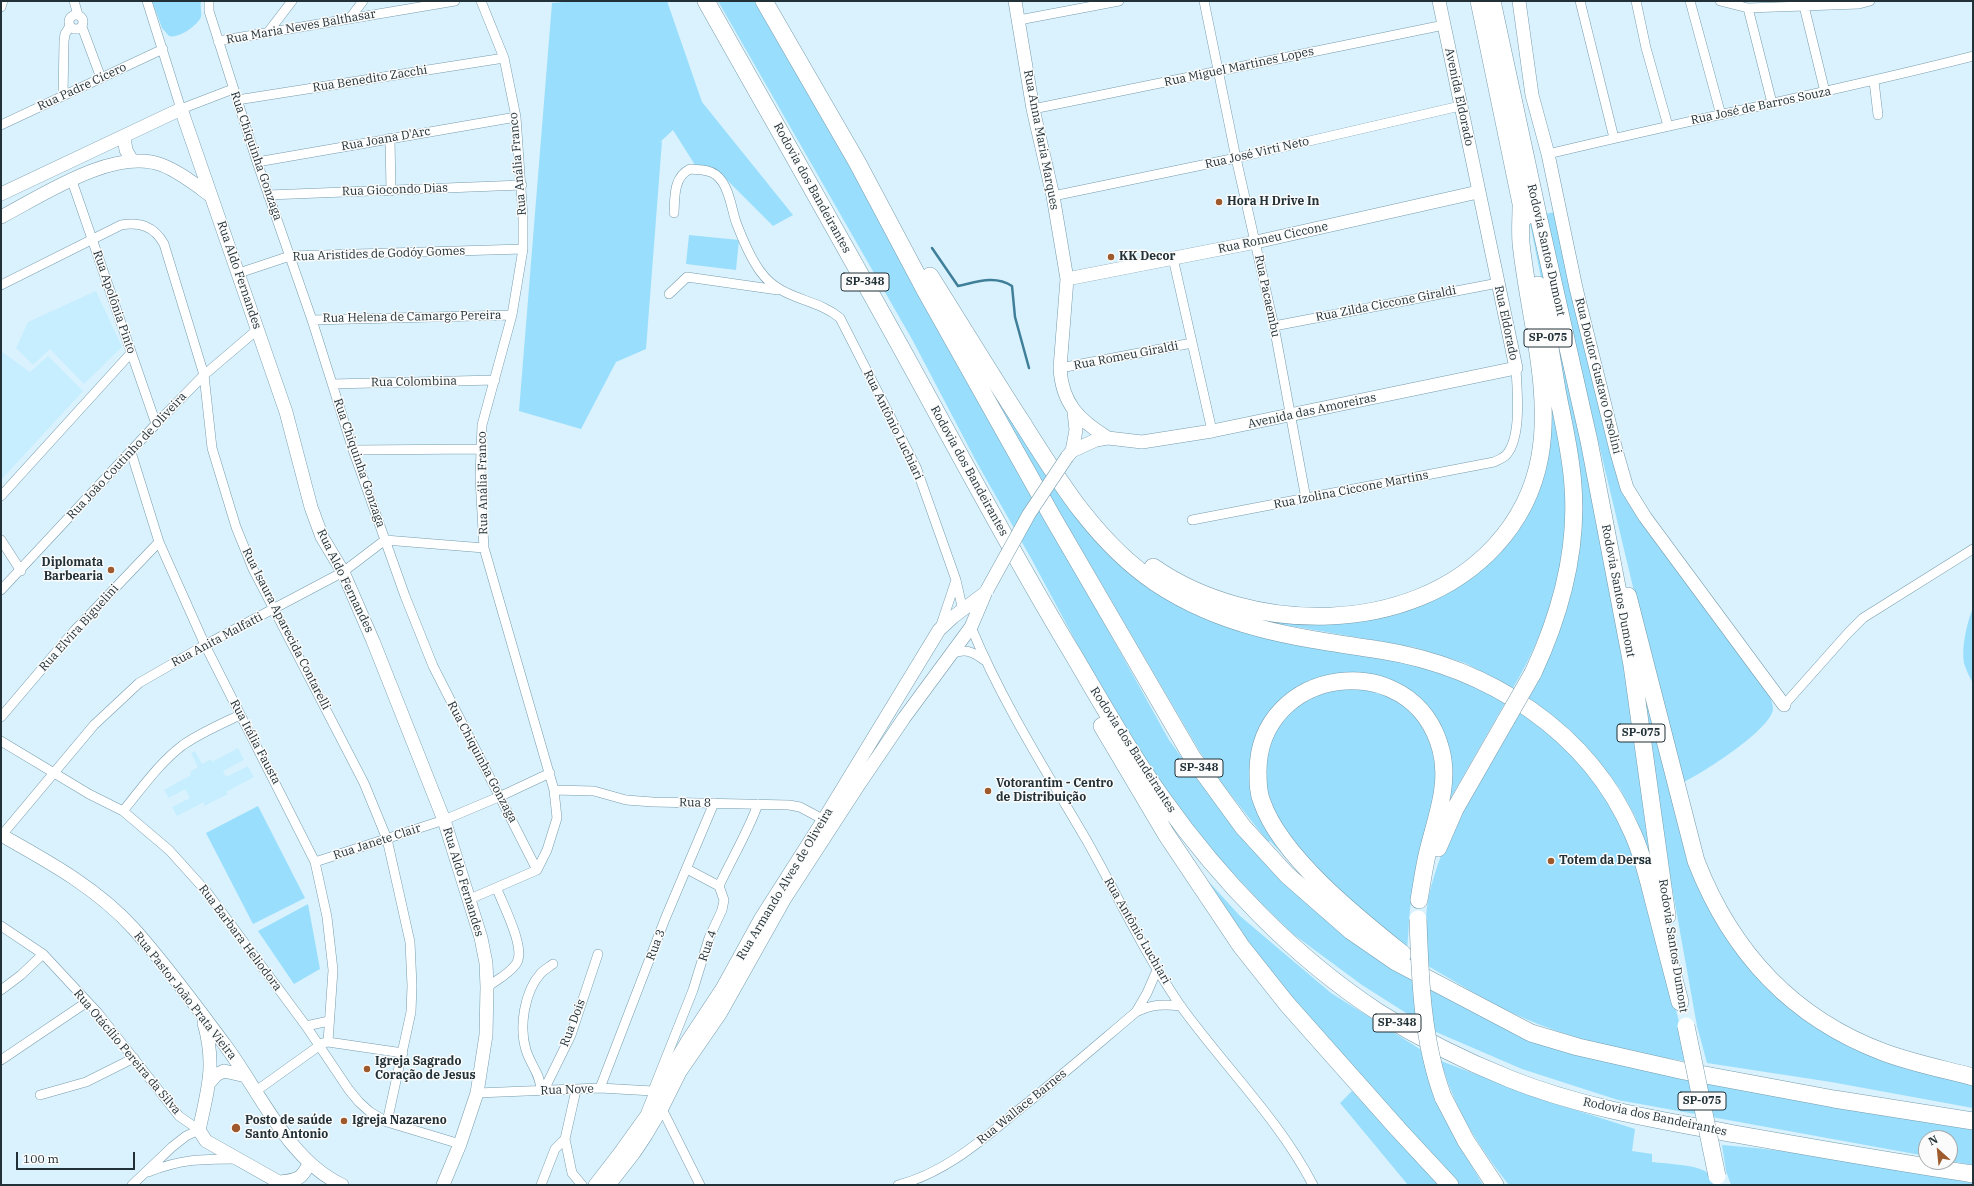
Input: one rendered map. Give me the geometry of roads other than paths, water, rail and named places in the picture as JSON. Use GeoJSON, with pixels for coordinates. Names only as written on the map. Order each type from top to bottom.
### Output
{"type":"FeatureCollection","features":[{"type":"Feature","properties":{"kind":"highway","name":"Rodovia dos Bandeirantes"},"geometry":{"type":"LineString","coordinates":[[706,1],[876,301],[1020,566],[1144,772],[1162,799],[1235,888],[1288,941],[1375,1010],[1402,1026],[1512,1080],[1598,1107],[1672,1123],[1877,1159],[1973,1174]]}},
{"type":"Feature","properties":{"kind":"highway","name":"SP-348"},"geometry":{"type":"LineString","coordinates":[[764,1],[816,89],[857,162],[925,290],[1053,518],[1164,711],[1208,781],[1243,828],[1287,875],[1350,931],[1396,962],[1531,1032],[1578,1047],[1684,1070],[1834,1098],[1973,1121]]}},
{"type":"Feature","properties":{"kind":"highway","name":"Rodovia Santos Dumont"},"geometry":{"type":"LineString","coordinates":[[1420,900],[1441,839],[1455,809],[1533,674],[1553,627],[1571,549],[1574,508],[1567,435],[1541,297],[1479,1]]}},
{"type":"Feature","properties":{"kind":"highway","name":"Rodovia Santos Dumont"},"geometry":{"type":"LineString","coordinates":[[1494,4],[1538,215],[1589,441],[1633,672],[1680,1002],[1718,1181]]}},
{"type":"Feature","properties":{"kind":"highway"},"geometry":{"type":"LineString","coordinates":[[857,162],[1050,467],[1091,525],[1111,546],[1153,581],[1196,607],[1251,627],[1282,634],[1395,652],[1456,669],[1525,704],[1543,718],[1582,756],[1620,807],[1630,828],[1646,871],[1680,1002]]}},
{"type":"Feature","properties":{"kind":"highway"},"geometry":{"type":"LineString","coordinates":[[1050,467],[1096,519],[1138,556],[1181,585],[1227,602],[1255,609],[1298,615],[1347,614],[1398,604],[1418,598],[1440,588],[1472,568],[1504,536],[1517,517],[1528,496],[1535,480],[1540,457],[1543,437],[1541,391],[1521,242],[1521,207]]}},
{"type":"Feature","properties":{"kind":"highway"},"geometry":{"type":"LineString","coordinates":[[1589,441],[1604,486],[1629,597],[1690,842],[1703,879],[1720,916],[1741,947],[1767,977],[1782,992],[1817,1018],[1857,1041],[1882,1051],[1915,1062],[1973,1077]]}},
{"type":"Feature","properties":{"kind":"highway"},"geometry":{"type":"LineString","coordinates":[[1020,566],[1047,631],[1166,834],[1241,946],[1287,1004],[1450,1185]]}},
{"type":"Feature","properties":{"kind":"highway"},"geometry":{"type":"LineString","coordinates":[[1420,900],[1423,871],[1442,797],[1444,774],[1441,751],[1432,726],[1424,715],[1397,691],[1370,681],[1348,680],[1328,683],[1301,696],[1276,716],[1261,748],[1258,762],[1258,786],[1261,801],[1267,814],[1280,836],[1301,862],[1333,895],[1364,923],[1448,990]]}},
{"type":"Feature","properties":{"kind":"highway","name":"SP-075"},"geometry":{"type":"LineString","coordinates":[[1420,900],[1418,919],[1419,965],[1426,1031],[1431,1058],[1443,1097],[1466,1141],[1494,1182]]}},
{"type":"Feature","properties":{"kind":"main road","name":"Rua Anna Maria Marques"},"geometry":{"type":"LineString","coordinates":[[1015,1],[1033,109],[1052,196],[1067,279]]}},
{"type":"Feature","properties":{"kind":"main road","name":"Avenida Eldorado"},"geometry":{"type":"LineString","coordinates":[[1439,1],[1478,192]]}},
{"type":"Feature","properties":{"kind":"main road","name":"Rua Doutor Gustavo Orsolini"},"geometry":{"type":"LineString","coordinates":[[1519,1],[1528,74],[1548,154],[1576,288],[1616,450],[1627,488],[1645,517],[1784,705]]}},
{"type":"Feature","properties":{"kind":"main road"},"geometry":{"type":"LineString","coordinates":[[2,192],[124,137],[181,109]]}},
{"type":"Feature","properties":{"kind":"main road","name":"Rua Aldo Fernandes"},"geometry":{"type":"LineString","coordinates":[[181,109],[286,412],[311,508],[322,537],[343,572],[373,641],[444,820],[470,899],[486,963],[486,1035],[477,1093],[460,1144],[443,1185]]}},
{"type":"Feature","properties":{"kind":"main road"},"geometry":{"type":"LineString","coordinates":[[124,137],[126,150],[132,161]]}},
{"type":"Feature","properties":{"kind":"main road"},"geometry":{"type":"LineString","coordinates":[[100,148],[105,148],[109,151],[111,165]]}},
{"type":"Feature","properties":{"kind":"main road"},"geometry":{"type":"LineString","coordinates":[[1,217],[72,181],[111,165],[132,161],[147,162],[167,167],[177,172],[211,196]]}},
{"type":"Feature","properties":{"kind":"main road","name":"Rua Romeu Ciccone"},"geometry":{"type":"LineString","coordinates":[[1067,279],[1256,242],[1478,192]]}},
{"type":"Feature","properties":{"kind":"main road","name":"Rua Eldorado"},"geometry":{"type":"LineString","coordinates":[[1478,192],[1516,368]]}},
{"type":"Feature","properties":{"kind":"main road","name":"Avenida das Amoreiras"},"geometry":{"type":"LineString","coordinates":[[1067,279],[1060,368],[1063,389],[1074,412],[1076,430],[1069,454]]}},
{"type":"Feature","properties":{"kind":"main road","name":"Avenida das Amoreiras"},"geometry":{"type":"LineString","coordinates":[[1069,454],[1089,442],[1108,438],[1142,442],[1212,432],[1516,368]]}},
{"type":"Feature","properties":{"kind":"main road","name":"Avenida das Amoreiras"},"geometry":{"type":"LineString","coordinates":[[1074,412],[1093,429],[1108,438]]}},
{"type":"Feature","properties":{"kind":"main road","name":"Rua Armando Alves de Oliveira"},"geometry":{"type":"LineString","coordinates":[[594,1185],[620,1154],[647,1115],[654,1093],[723,987],[761,918],[828,822],[971,627],[986,592],[1029,514],[1069,454]]}},
{"type":"Feature","properties":{"kind":"main road","name":"Rua Armando Alves de Oliveira"},"geometry":{"type":"LineString","coordinates":[[609,1185],[634,1153],[662,1108],[680,1072],[720,1014],[828,822],[936,635],[953,617],[986,592]]}},
{"type":"Feature","properties":{"kind":"main road"},"geometry":{"type":"LineString","coordinates":[[962,611],[968,617],[971,627]]}},
{"type":"Feature","properties":{"kind":"main road"},"geometry":{"type":"LineString","coordinates":[[936,635],[941,650],[949,655]]}},
{"type":"Feature","properties":{"kind":"main road","name":"Rua Pastor João Prata Vieira"},"geometry":{"type":"LineString","coordinates":[[1,836],[81,882],[113,907],[134,929],[170,972],[246,1076],[264,1105],[309,1163],[320,1172],[342,1185]]}},
{"type":"Feature","properties":{"kind":"main road"},"geometry":{"type":"LineString","coordinates":[[203,1018],[210,1042],[212,1067],[199,1130],[206,1141],[282,1184],[297,1179],[305,1173],[309,1163]]}},
{"type":"Feature","properties":{"kind":"main road"},"geometry":{"type":"LineString","coordinates":[[210,1082],[216,1075],[224,1071],[246,1076]]}},
{"type":"Feature","properties":{"kind":"main road"},"geometry":{"type":"LineString","coordinates":[[320,1172],[326,1185]]}},
{"type":"Feature","properties":{"kind":"street"},"geometry":{"type":"LineString","coordinates":[[1,7],[3,1]]}},
{"type":"Feature","properties":{"kind":"street"},"geometry":{"type":"LineString","coordinates":[[74,1],[78,15],[84,20],[82,27],[101,78]]}},
{"type":"Feature","properties":{"kind":"street","name":"Rua Aldo Fernandes"},"geometry":{"type":"LineString","coordinates":[[147,1],[181,109]]}},
{"type":"Feature","properties":{"kind":"street","name":"Rua Chiquinha Gonzaga"},"geometry":{"type":"LineString","coordinates":[[209,1],[209,11],[236,100],[312,320],[353,450],[433,666],[470,741],[501,796],[537,870]]}},
{"type":"Feature","properties":{"kind":"street"},"geometry":{"type":"LineString","coordinates":[[269,31],[292,1]]}},
{"type":"Feature","properties":{"kind":"street"},"geometry":{"type":"LineString","coordinates":[[350,18],[363,1]]}},
{"type":"Feature","properties":{"kind":"street","name":"Rua Maria Neves Balthasar"},"geometry":{"type":"LineString","coordinates":[[218,41],[269,31],[455,1]]}},
{"type":"Feature","properties":{"kind":"street","name":"Rua Anália Franco"},"geometry":{"type":"LineString","coordinates":[[481,1],[504,58],[516,117],[522,185],[523,249],[512,315],[482,425],[481,502],[484,548],[554,790],[557,818],[547,850],[537,870]]}},
{"type":"Feature","properties":{"kind":"street"},"geometry":{"type":"LineString","coordinates":[[1019,20],[1119,1]]}},
{"type":"Feature","properties":{"kind":"street","name":"Rua Pacaembu"},"geometry":{"type":"LineString","coordinates":[[1204,1],[1236,158],[1274,326],[1306,499]]}},
{"type":"Feature","properties":{"kind":"street"},"geometry":{"type":"LineString","coordinates":[[1580,1],[1614,138]]}},
{"type":"Feature","properties":{"kind":"street"},"geometry":{"type":"LineString","coordinates":[[1636,1],[1646,48],[1668,126]]}},
{"type":"Feature","properties":{"kind":"street"},"geometry":{"type":"LineString","coordinates":[[1690,1],[1721,115]]}},
{"type":"Feature","properties":{"kind":"street"},"geometry":{"type":"LineString","coordinates":[[1720,1],[1748,8],[1859,4],[1870,1]]}},
{"type":"Feature","properties":{"kind":"street"},"geometry":{"type":"LineString","coordinates":[[1804,6],[1825,92]]}},
{"type":"Feature","properties":{"kind":"street"},"geometry":{"type":"LineString","coordinates":[[1748,8],[1772,102]]}},
{"type":"Feature","properties":{"kind":"street"},"geometry":{"type":"LineString","coordinates":[[63,96],[65,34],[70,26],[69,21],[71,17],[78,15]]}},
{"type":"Feature","properties":{"kind":"street","name":"Rua Miguel Martines Lopes"},"geometry":{"type":"LineString","coordinates":[[1033,109],[1444,25]]}},
{"type":"Feature","properties":{"kind":"street"},"geometry":{"type":"LineString","coordinates":[[70,26],[76,30],[82,27]]}},
{"type":"Feature","properties":{"kind":"street","name":"Rua Padre Cícero"},"geometry":{"type":"LineString","coordinates":[[1,125],[163,49]]}},
{"type":"Feature","properties":{"kind":"street","name":"Rua José de Barros Souza"},"geometry":{"type":"LineString","coordinates":[[1548,154],[1772,102],[1874,81],[1973,56]]}},
{"type":"Feature","properties":{"kind":"street","name":"Rua Benedito Zacchi"},"geometry":{"type":"LineString","coordinates":[[236,100],[504,58]]}},
{"type":"Feature","properties":{"kind":"street"},"geometry":{"type":"LineString","coordinates":[[1874,81],[1878,115]]}},
{"type":"Feature","properties":{"kind":"street"},"geometry":{"type":"LineString","coordinates":[[181,109],[233,89]]}},
{"type":"Feature","properties":{"kind":"street","name":"Rua José Virti Neto"},"geometry":{"type":"LineString","coordinates":[[1052,196],[1236,158],[1460,106]]}},
{"type":"Feature","properties":{"kind":"street","name":"Rua Joana D'Arc"},"geometry":{"type":"LineString","coordinates":[[257,162],[516,117]]}},
{"type":"Feature","properties":{"kind":"street"},"geometry":{"type":"LineString","coordinates":[[390,138],[391,191]]}},
{"type":"Feature","properties":{"kind":"street"},"geometry":{"type":"LineString","coordinates":[[674,213],[675,190],[681,175],[690,169],[709,171],[717,175],[726,189],[737,223],[753,259],[760,271],[780,291]]}},
{"type":"Feature","properties":{"kind":"street","name":"Rua Apolônia Pinto"},"geometry":{"type":"LineString","coordinates":[[72,181],[156,424]]}},
{"type":"Feature","properties":{"kind":"street","name":"Rua Giocondo Dias"},"geometry":{"type":"LineString","coordinates":[[268,195],[522,185]]}},
{"type":"Feature","properties":{"kind":"street","name":"Rua Isaura Aparecida Contarelli"},"geometry":{"type":"LineString","coordinates":[[1,285],[121,225],[131,224],[146,226],[159,235],[164,244],[204,375],[212,448],[236,527],[253,569],[364,783],[387,839],[410,942],[411,966],[411,1012],[387,1122]]}},
{"type":"Feature","properties":{"kind":"street","name":"Rua Aristides de Godóy Gomes"},"geometry":{"type":"LineString","coordinates":[[239,273],[290,256],[523,249]]}},
{"type":"Feature","properties":{"kind":"street"},"geometry":{"type":"LineString","coordinates":[[1173,258],[1212,432]]}},
{"type":"Feature","properties":{"kind":"street"},"geometry":{"type":"LineString","coordinates":[[669,294],[687,277],[780,291]]}},
{"type":"Feature","properties":{"kind":"street","name":"Rua Zilda Ciccone Giraldi"},"geometry":{"type":"LineString","coordinates":[[1274,326],[1498,283]]}},
{"type":"Feature","properties":{"kind":"street","name":"Rua Antônio Luchiari"},"geometry":{"type":"LineString","coordinates":[[780,291],[832,312],[840,318],[912,458],[956,580],[962,611]]}},
{"type":"Feature","properties":{"kind":"street","name":"Rua Helena de Camargo Pereira"},"geometry":{"type":"LineString","coordinates":[[312,320],[512,315]]}},
{"type":"Feature","properties":{"kind":"street","name":"Rua João Coutinho de Oliveira"},"geometry":{"type":"LineString","coordinates":[[2,589],[156,424],[204,375],[258,329]]}},
{"type":"Feature","properties":{"kind":"street","name":"Rua Romeu Giraldi"},"geometry":{"type":"LineString","coordinates":[[1060,368],[1192,343]]}},
{"type":"Feature","properties":{"kind":"street"},"geometry":{"type":"LineString","coordinates":[[1,496],[131,353]]}},
{"type":"Feature","properties":{"kind":"street","name":"Rua Eldorado"},"geometry":{"type":"LineString","coordinates":[[1507,454],[1511,444],[1517,417],[1516,368]]}},
{"type":"Feature","properties":{"kind":"street","name":"Rua Colombina"},"geometry":{"type":"LineString","coordinates":[[332,384],[495,380]]}},
{"type":"Feature","properties":{"kind":"street"},"geometry":{"type":"LineString","coordinates":[[353,450],[482,449]]}},
{"type":"Feature","properties":{"kind":"street","name":"Rua Itália Fausta"},"geometry":{"type":"LineString","coordinates":[[131,452],[160,542],[205,645],[315,862],[327,917],[333,970],[329,1021],[324,1044]]}},
{"type":"Feature","properties":{"kind":"street","name":"Rua Izolina Ciccone Martins"},"geometry":{"type":"LineString","coordinates":[[1192,520],[1480,466],[1494,462],[1507,454]]}},
{"type":"Feature","properties":{"kind":"street"},"geometry":{"type":"LineString","coordinates":[[1,540],[20,571]]}},
{"type":"Feature","properties":{"kind":"street"},"geometry":{"type":"LineString","coordinates":[[386,540],[484,548]]}},
{"type":"Feature","properties":{"kind":"street","name":"Rua Anita Malfatti"},"geometry":{"type":"LineString","coordinates":[[1,836],[94,725],[123,696],[157,671],[343,572],[386,540]]}},
{"type":"Feature","properties":{"kind":"street","name":"Rua Elvira Biguelini"},"geometry":{"type":"LineString","coordinates":[[1,717],[74,631],[160,542]]}},
{"type":"Feature","properties":{"kind":"street"},"geometry":{"type":"LineString","coordinates":[[1784,705],[1848,632],[1863,618],[1973,549]]}},
{"type":"Feature","properties":{"kind":"street"},"geometry":{"type":"LineString","coordinates":[[936,635],[956,580]]}},
{"type":"Feature","properties":{"kind":"street","name":"Rua Antônio Luchiari"},"geometry":{"type":"LineString","coordinates":[[971,627],[985,661],[1088,842],[1157,970],[1181,1006],[1294,1151],[1313,1185]]}},
{"type":"Feature","properties":{"kind":"street","name":"Rua Antônio Luchiari"},"geometry":{"type":"LineString","coordinates":[[949,655],[961,650],[974,652],[985,661]]}},
{"type":"Feature","properties":{"kind":"street"},"geometry":{"type":"LineString","coordinates":[[123,811],[158,769],[175,752],[197,736],[240,715]]}},
{"type":"Feature","properties":{"kind":"street","name":"Rua Barbara Heliodora"},"geometry":{"type":"LineString","coordinates":[[1,741],[53,773],[123,811],[169,850],[206,891],[306,1026],[324,1044],[359,1102],[370,1112],[387,1122],[460,1144]]}},
{"type":"Feature","properties":{"kind":"street","name":"Rua Janete Clair"},"geometry":{"type":"LineString","coordinates":[[315,862],[444,820],[550,773]]}},
{"type":"Feature","properties":{"kind":"street","name":"Rua 8"},"geometry":{"type":"LineString","coordinates":[[554,790],[594,791],[626,800],[640,802],[778,804],[800,807],[828,822]]}},
{"type":"Feature","properties":{"kind":"street","name":"Rua 3"},"geometry":{"type":"LineString","coordinates":[[600,1088],[665,919],[714,803]]}},
{"type":"Feature","properties":{"kind":"street"},"geometry":{"type":"LineString","coordinates":[[687,869],[720,886],[736,849],[750,826],[758,804]]}},
{"type":"Feature","properties":{"kind":"street"},"geometry":{"type":"LineString","coordinates":[[470,899],[497,889],[537,870]]}},
{"type":"Feature","properties":{"kind":"street","name":"Rua 4"},"geometry":{"type":"LineString","coordinates":[[654,1093],[694,990],[710,938],[722,910],[724,900],[720,886]]}},
{"type":"Feature","properties":{"kind":"street"},"geometry":{"type":"LineString","coordinates":[[487,987],[517,963],[520,952],[497,889]]}},
{"type":"Feature","properties":{"kind":"street","name":"Rua Otácílio Pereira da Silva"},"geometry":{"type":"LineString","coordinates":[[1,926],[43,954],[88,1002],[179,1116],[199,1130]]}},
{"type":"Feature","properties":{"kind":"street"},"geometry":{"type":"LineString","coordinates":[[1,990],[21,975],[43,954]]}},
{"type":"Feature","properties":{"kind":"street","name":"Rua Dois"},"geometry":{"type":"LineString","coordinates":[[543,1090],[571,1035],[598,954]]}},
{"type":"Feature","properties":{"kind":"street"},"geometry":{"type":"LineString","coordinates":[[543,1090],[540,1078],[526,1050],[524,1038],[524,1014],[535,982],[540,974],[553,964]]}},
{"type":"Feature","properties":{"kind":"street","name":"Rua Wallace Barnes"},"geometry":{"type":"LineString","coordinates":[[1136,1012],[1147,993],[1157,970]]}},
{"type":"Feature","properties":{"kind":"street"},"geometry":{"type":"LineString","coordinates":[[1,1060],[88,1002]]}},
{"type":"Feature","properties":{"kind":"street","name":"Rua Wallace Barnes"},"geometry":{"type":"LineString","coordinates":[[898,1185],[958,1158],[1050,1085],[1136,1012],[1146,1006],[1160,1004],[1181,1006]]}},
{"type":"Feature","properties":{"kind":"street"},"geometry":{"type":"LineString","coordinates":[[306,1026],[329,1021]]}},
{"type":"Feature","properties":{"kind":"street"},"geometry":{"type":"LineString","coordinates":[[256,1091],[324,1044],[403,1053]]}},
{"type":"Feature","properties":{"kind":"street"},"geometry":{"type":"LineString","coordinates":[[40,1095],[86,1082],[134,1058]]}},
{"type":"Feature","properties":{"kind":"street","name":"Rua Nove"},"geometry":{"type":"LineString","coordinates":[[477,1093],[600,1088],[654,1093]]}},
{"type":"Feature","properties":{"kind":"street"},"geometry":{"type":"LineString","coordinates":[[576,1090],[565,1139],[572,1173],[582,1185]]}},
{"type":"Feature","properties":{"kind":"street"},"geometry":{"type":"LineString","coordinates":[[654,1093],[700,1185]]}},
{"type":"Feature","properties":{"kind":"street"},"geometry":{"type":"LineString","coordinates":[[132,1185],[179,1141],[199,1130]]}},
{"type":"Feature","properties":{"kind":"street"},"geometry":{"type":"LineString","coordinates":[[541,1185],[555,1150],[565,1139]]}},
{"type":"Feature","properties":{"kind":"street"},"geometry":{"type":"LineString","coordinates":[[145,1174],[172,1163],[190,1160],[238,1159]]}},
{"type":"Feature","properties":{"kind":"waterway"},"geometry":{"type":"LineString","coordinates":[[932,248],[958,286],[986,280],[999,281],[1012,286],[1015,317],[1029,368]]}},
{"type":"Feature","properties":{"kind":"place","name":"Hora H Drive In"},"geometry":{"type":"Point","coordinates":[1219,202]}},
{"type":"Feature","properties":{"kind":"place","name":"KK Decor"},"geometry":{"type":"Point","coordinates":[1111,257]}},
{"type":"Feature","properties":{"kind":"place","name":"Diplomata Barbearia"},"geometry":{"type":"Point","coordinates":[111,570]}},
{"type":"Feature","properties":{"kind":"place","name":"Votorantim - Centro de Distribuição"},"geometry":{"type":"Point","coordinates":[988,791]}},
{"type":"Feature","properties":{"kind":"place","name":"Totem da Dersa"},"geometry":{"type":"Point","coordinates":[1551,861]}},
{"type":"Feature","properties":{"kind":"place","name":"Igreja Sagrado Coração de Jesus"},"geometry":{"type":"Point","coordinates":[367,1069]}},
{"type":"Feature","properties":{"kind":"place","name":"Igreja Nazareno"},"geometry":{"type":"Point","coordinates":[344,1121]}},
{"type":"Feature","properties":{"kind":"place","name":"Posto de saúde Santo Antonio"},"geometry":{"type":"Point","coordinates":[236,1128]}}]}
